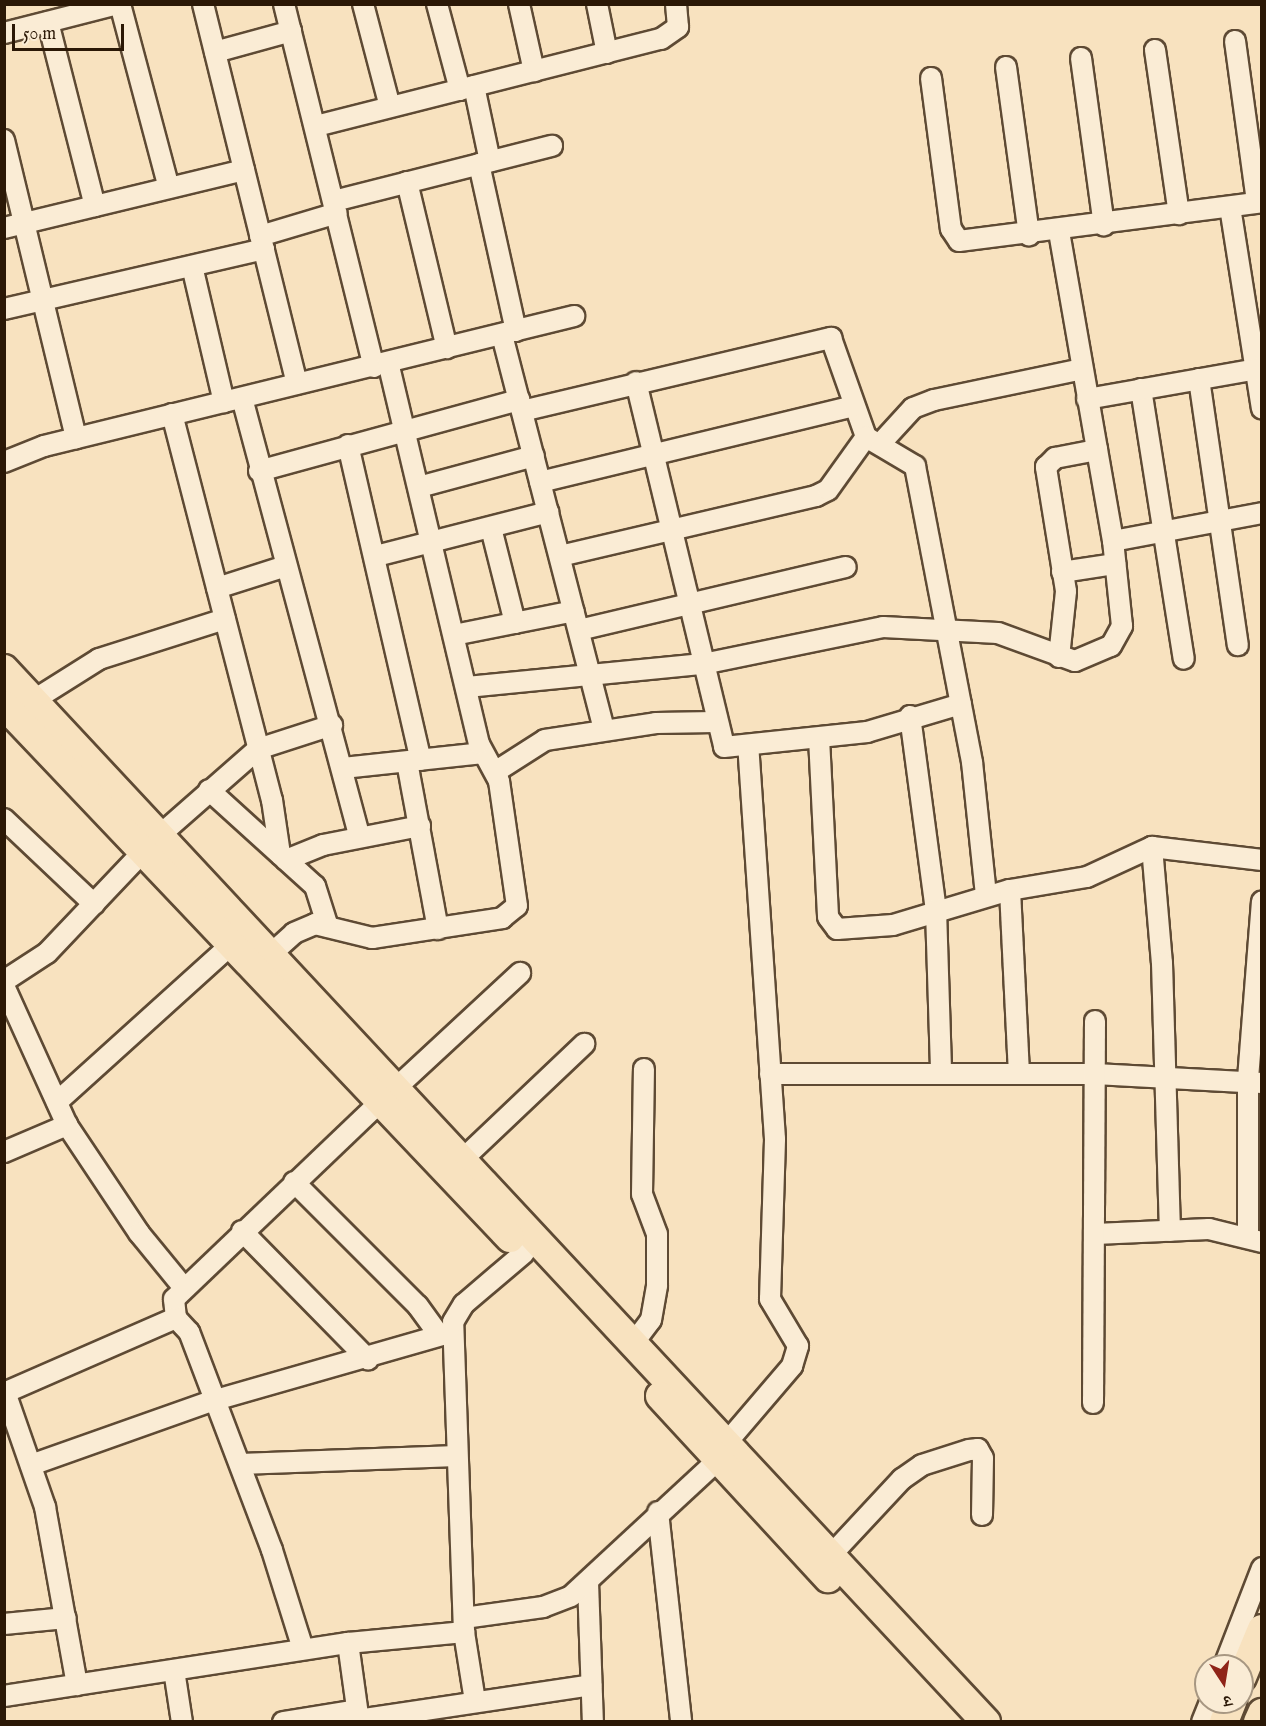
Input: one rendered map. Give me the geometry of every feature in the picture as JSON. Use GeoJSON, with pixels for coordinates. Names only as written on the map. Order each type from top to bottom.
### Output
{"type":"FeatureCollection","features":[{"type":"Feature","properties":{"kind":"highway"},"geometry":{"type":"LineString","coordinates":[[4,669],[34,700],[231,945],[390,1093],[464,1158],[635,1341],[724,1451],[959,1722]]}},
{"type":"Feature","properties":{"kind":"highway"},"geometry":{"type":"LineString","coordinates":[[4,705],[271,954],[524,1253],[724,1451],[832,1554],[986,1722]]}},
{"type":"Feature","properties":{"kind":"highway"},"geometry":{"type":"LineString","coordinates":[[1252,1654],[1262,1629]]}},
{"type":"Feature","properties":{"kind":"highway"},"geometry":{"type":"LineString","coordinates":[[1258,1722],[1262,1713]]}},
{"type":"Feature","properties":{"kind":"street"},"geometry":{"type":"LineString","coordinates":[[4,33],[93,7],[119,4],[170,188]]}},
{"type":"Feature","properties":{"kind":"street"},"geometry":{"type":"LineString","coordinates":[[203,4],[297,384]]}},
{"type":"Feature","properties":{"kind":"street"},"geometry":{"type":"LineString","coordinates":[[271,954],[304,927],[328,927],[372,938],[502,918],[517,906],[495,772],[483,753],[405,429],[381,365],[335,207],[284,4]]}},
{"type":"Feature","properties":{"kind":"street"},"geometry":{"type":"LineString","coordinates":[[363,4],[390,108]]}},
{"type":"Feature","properties":{"kind":"street"},"geometry":{"type":"LineString","coordinates":[[437,4],[467,88],[484,163],[520,406],[604,729]]}},
{"type":"Feature","properties":{"kind":"street"},"geometry":{"type":"LineString","coordinates":[[519,4],[534,71]]}},
{"type":"Feature","properties":{"kind":"street"},"geometry":{"type":"LineString","coordinates":[[597,4],[607,53]]}},
{"type":"Feature","properties":{"kind":"street"},"geometry":{"type":"LineString","coordinates":[[316,126],[607,53],[672,34],[678,27],[676,4]]}},
{"type":"Feature","properties":{"kind":"street"},"geometry":{"type":"LineString","coordinates":[[48,22],[94,206]]}},
{"type":"Feature","properties":{"kind":"street"},"geometry":{"type":"LineString","coordinates":[[215,51],[291,31]]}},
{"type":"Feature","properties":{"kind":"street"},"geometry":{"type":"LineString","coordinates":[[931,78],[953,236],[966,242],[1059,232],[1259,202],[1235,41]]}},
{"type":"Feature","properties":{"kind":"street"},"geometry":{"type":"LineString","coordinates":[[1155,50],[1179,214]]}},
{"type":"Feature","properties":{"kind":"street"},"geometry":{"type":"LineString","coordinates":[[1081,58],[1104,225]]}},
{"type":"Feature","properties":{"kind":"street"},"geometry":{"type":"LineString","coordinates":[[1006,67],[1029,235]]}},
{"type":"Feature","properties":{"kind":"street"},"geometry":{"type":"LineString","coordinates":[[4,140],[45,300],[76,438]]}},
{"type":"Feature","properties":{"kind":"street"},"geometry":{"type":"LineString","coordinates":[[4,309],[192,266],[262,242],[335,207],[407,182],[552,146]]}},
{"type":"Feature","properties":{"kind":"street"},"geometry":{"type":"LineString","coordinates":[[4,228],[244,170]]}},
{"type":"Feature","properties":{"kind":"street"},"geometry":{"type":"LineString","coordinates":[[407,182],[447,348]]}},
{"type":"Feature","properties":{"kind":"street"},"geometry":{"type":"LineString","coordinates":[[1230,207],[1258,369],[1262,408]]}},
{"type":"Feature","properties":{"kind":"street"},"geometry":{"type":"LineString","coordinates":[[467,687],[591,678],[703,664],[883,627],[1016,636],[1059,657],[1090,658],[1120,636],[1113,541],[1059,232]]}},
{"type":"Feature","properties":{"kind":"street"},"geometry":{"type":"LineString","coordinates":[[192,266],[233,400],[259,471],[332,724],[359,836]]}},
{"type":"Feature","properties":{"kind":"street"},"geometry":{"type":"LineString","coordinates":[[9,453],[381,365],[574,316]]}},
{"type":"Feature","properties":{"kind":"street"},"geometry":{"type":"LineString","coordinates":[[259,471],[405,429],[636,382],[822,336],[838,346],[854,406],[873,441],[915,466],[962,704],[986,896]]}},
{"type":"Feature","properties":{"kind":"street"},"geometry":{"type":"LineString","coordinates":[[560,556],[816,496],[828,490],[873,441],[913,408],[1082,369]]}},
{"type":"Feature","properties":{"kind":"street"},"geometry":{"type":"LineString","coordinates":[[1088,399],[1258,369]]}},
{"type":"Feature","properties":{"kind":"street"},"geometry":{"type":"LineString","coordinates":[[1199,379],[1238,645]]}},
{"type":"Feature","properties":{"kind":"street"},"geometry":{"type":"LineString","coordinates":[[636,382],[715,722],[724,747],[867,732],[910,716],[962,704]]}},
{"type":"Feature","properties":{"kind":"street"},"geometry":{"type":"LineString","coordinates":[[1141,389],[1184,658]]}},
{"type":"Feature","properties":{"kind":"street"},"geometry":{"type":"LineString","coordinates":[[540,482],[654,457],[854,406]]}},
{"type":"Feature","properties":{"kind":"street"},"geometry":{"type":"LineString","coordinates":[[172,414],[258,749],[283,857]]}},
{"type":"Feature","properties":{"kind":"street"},"geometry":{"type":"LineString","coordinates":[[348,445],[376,556],[414,761],[420,826],[438,929]]}},
{"type":"Feature","properties":{"kind":"street"},"geometry":{"type":"LineString","coordinates":[[1059,657],[1066,601],[1046,466],[1054,458],[1096,450]]}},
{"type":"Feature","properties":{"kind":"street"},"geometry":{"type":"LineString","coordinates":[[419,487],[534,456]]}},
{"type":"Feature","properties":{"kind":"street"},"geometry":{"type":"LineString","coordinates":[[376,556],[548,512]]}},
{"type":"Feature","properties":{"kind":"street"},"geometry":{"type":"LineString","coordinates":[[1113,541],[1262,513]]}},
{"type":"Feature","properties":{"kind":"street"},"geometry":{"type":"LineString","coordinates":[[490,528],[515,623]]}},
{"type":"Feature","properties":{"kind":"street"},"geometry":{"type":"LineString","coordinates":[[1062,572],[1115,564]]}},
{"type":"Feature","properties":{"kind":"street"},"geometry":{"type":"LineString","coordinates":[[217,588],[286,566]]}},
{"type":"Feature","properties":{"kind":"street"},"geometry":{"type":"LineString","coordinates":[[454,634],[515,623],[576,621],[688,603],[846,567]]}},
{"type":"Feature","properties":{"kind":"street"},"geometry":{"type":"LineString","coordinates":[[34,700],[99,659],[225,619]]}},
{"type":"Feature","properties":{"kind":"street"},"geometry":{"type":"LineString","coordinates":[[910,716],[936,909],[941,1074]]}},
{"type":"Feature","properties":{"kind":"street"},"geometry":{"type":"LineString","coordinates":[[495,772],[545,740],[604,729],[715,722]]}},
{"type":"Feature","properties":{"kind":"street"},"geometry":{"type":"LineString","coordinates":[[4,981],[47,952],[151,844],[209,790],[258,749],[332,724]]}},
{"type":"Feature","properties":{"kind":"street"},"geometry":{"type":"LineString","coordinates":[[819,738],[831,925],[849,930],[893,925],[936,909],[1010,890],[1087,877],[1152,847],[1262,860]]}},
{"type":"Feature","properties":{"kind":"street"},"geometry":{"type":"LineString","coordinates":[[4,1696],[464,1625],[559,1602],[588,1582],[658,1512],[724,1451],[798,1355],[798,1346],[770,1299],[775,1139],[748,746]]}},
{"type":"Feature","properties":{"kind":"street"},"geometry":{"type":"LineString","coordinates":[[343,768],[483,753]]}},
{"type":"Feature","properties":{"kind":"street"},"geometry":{"type":"LineString","coordinates":[[209,790],[315,886],[328,927]]}},
{"type":"Feature","properties":{"kind":"street"},"geometry":{"type":"LineString","coordinates":[[4,819],[94,904]]}},
{"type":"Feature","properties":{"kind":"street"},"geometry":{"type":"LineString","coordinates":[[283,857],[359,836],[420,826]]}},
{"type":"Feature","properties":{"kind":"street"},"geometry":{"type":"LineString","coordinates":[[1152,847],[1165,1076],[1170,1231]]}},
{"type":"Feature","properties":{"kind":"street"},"geometry":{"type":"LineString","coordinates":[[1010,890],[1019,1074]]}},
{"type":"Feature","properties":{"kind":"street"},"geometry":{"type":"LineString","coordinates":[[1095,1234],[1209,1229],[1255,1239],[1255,1081],[1262,902]]}},
{"type":"Feature","properties":{"kind":"street"},"geometry":{"type":"LineString","coordinates":[[57,1102],[231,945]]}},
{"type":"Feature","properties":{"kind":"street"},"geometry":{"type":"LineString","coordinates":[[303,1649],[240,1464],[212,1401],[189,1332],[176,1318],[174,1299],[294,1182],[520,973]]}},
{"type":"Feature","properties":{"kind":"street"},"geometry":{"type":"LineString","coordinates":[[4,986],[67,1125],[139,1233],[184,1288]]}},
{"type":"Feature","properties":{"kind":"street"},"geometry":{"type":"LineString","coordinates":[[1093,1403],[1095,1020]]}},
{"type":"Feature","properties":{"kind":"street"},"geometry":{"type":"LineString","coordinates":[[464,1158],[584,1044]]}},
{"type":"Feature","properties":{"kind":"street"},"geometry":{"type":"LineString","coordinates":[[635,1341],[651,1320],[657,1285],[657,1234],[642,1194],[644,1069]]}},
{"type":"Feature","properties":{"kind":"street"},"geometry":{"type":"LineString","coordinates":[[770,1074],[1095,1074],[1255,1081]]}},
{"type":"Feature","properties":{"kind":"street"},"geometry":{"type":"LineString","coordinates":[[4,1152],[67,1125]]}},
{"type":"Feature","properties":{"kind":"street"},"geometry":{"type":"LineString","coordinates":[[294,1182],[446,1333]]}},
{"type":"Feature","properties":{"kind":"street"},"geometry":{"type":"LineString","coordinates":[[242,1231],[368,1359]]}},
{"type":"Feature","properties":{"kind":"street"},"geometry":{"type":"LineString","coordinates":[[475,1701],[464,1625],[457,1456],[446,1333],[464,1304],[524,1253]]}},
{"type":"Feature","properties":{"kind":"street"},"geometry":{"type":"LineString","coordinates":[[77,1685],[45,1507],[5,1392],[176,1318]]}},
{"type":"Feature","properties":{"kind":"street"},"geometry":{"type":"LineString","coordinates":[[30,1465],[212,1401],[368,1359],[446,1333]]}},
{"type":"Feature","properties":{"kind":"street"},"geometry":{"type":"LineString","coordinates":[[832,1554],[902,1479],[922,1465],[969,1450],[982,1453],[982,1515]]}},
{"type":"Feature","properties":{"kind":"street"},"geometry":{"type":"LineString","coordinates":[[240,1464],[457,1456]]}},
{"type":"Feature","properties":{"kind":"street"},"geometry":{"type":"LineString","coordinates":[[658,1512],[681,1722]]}},
{"type":"Feature","properties":{"kind":"street"},"geometry":{"type":"LineString","coordinates":[[1229,1654],[1262,1568]]}},
{"type":"Feature","properties":{"kind":"street"},"geometry":{"type":"LineString","coordinates":[[588,1582],[593,1722]]}},
{"type":"Feature","properties":{"kind":"street"},"geometry":{"type":"LineString","coordinates":[[4,1624],[66,1618]]}},
{"type":"Feature","properties":{"kind":"street"},"geometry":{"type":"LineString","coordinates":[[348,1643],[358,1717]]}},
{"type":"Feature","properties":{"kind":"street"},"geometry":{"type":"LineString","coordinates":[[174,1670],[182,1722]]}},
{"type":"Feature","properties":{"kind":"street"},"geometry":{"type":"LineString","coordinates":[[283,1722],[358,1717],[591,1686]]}}]}
